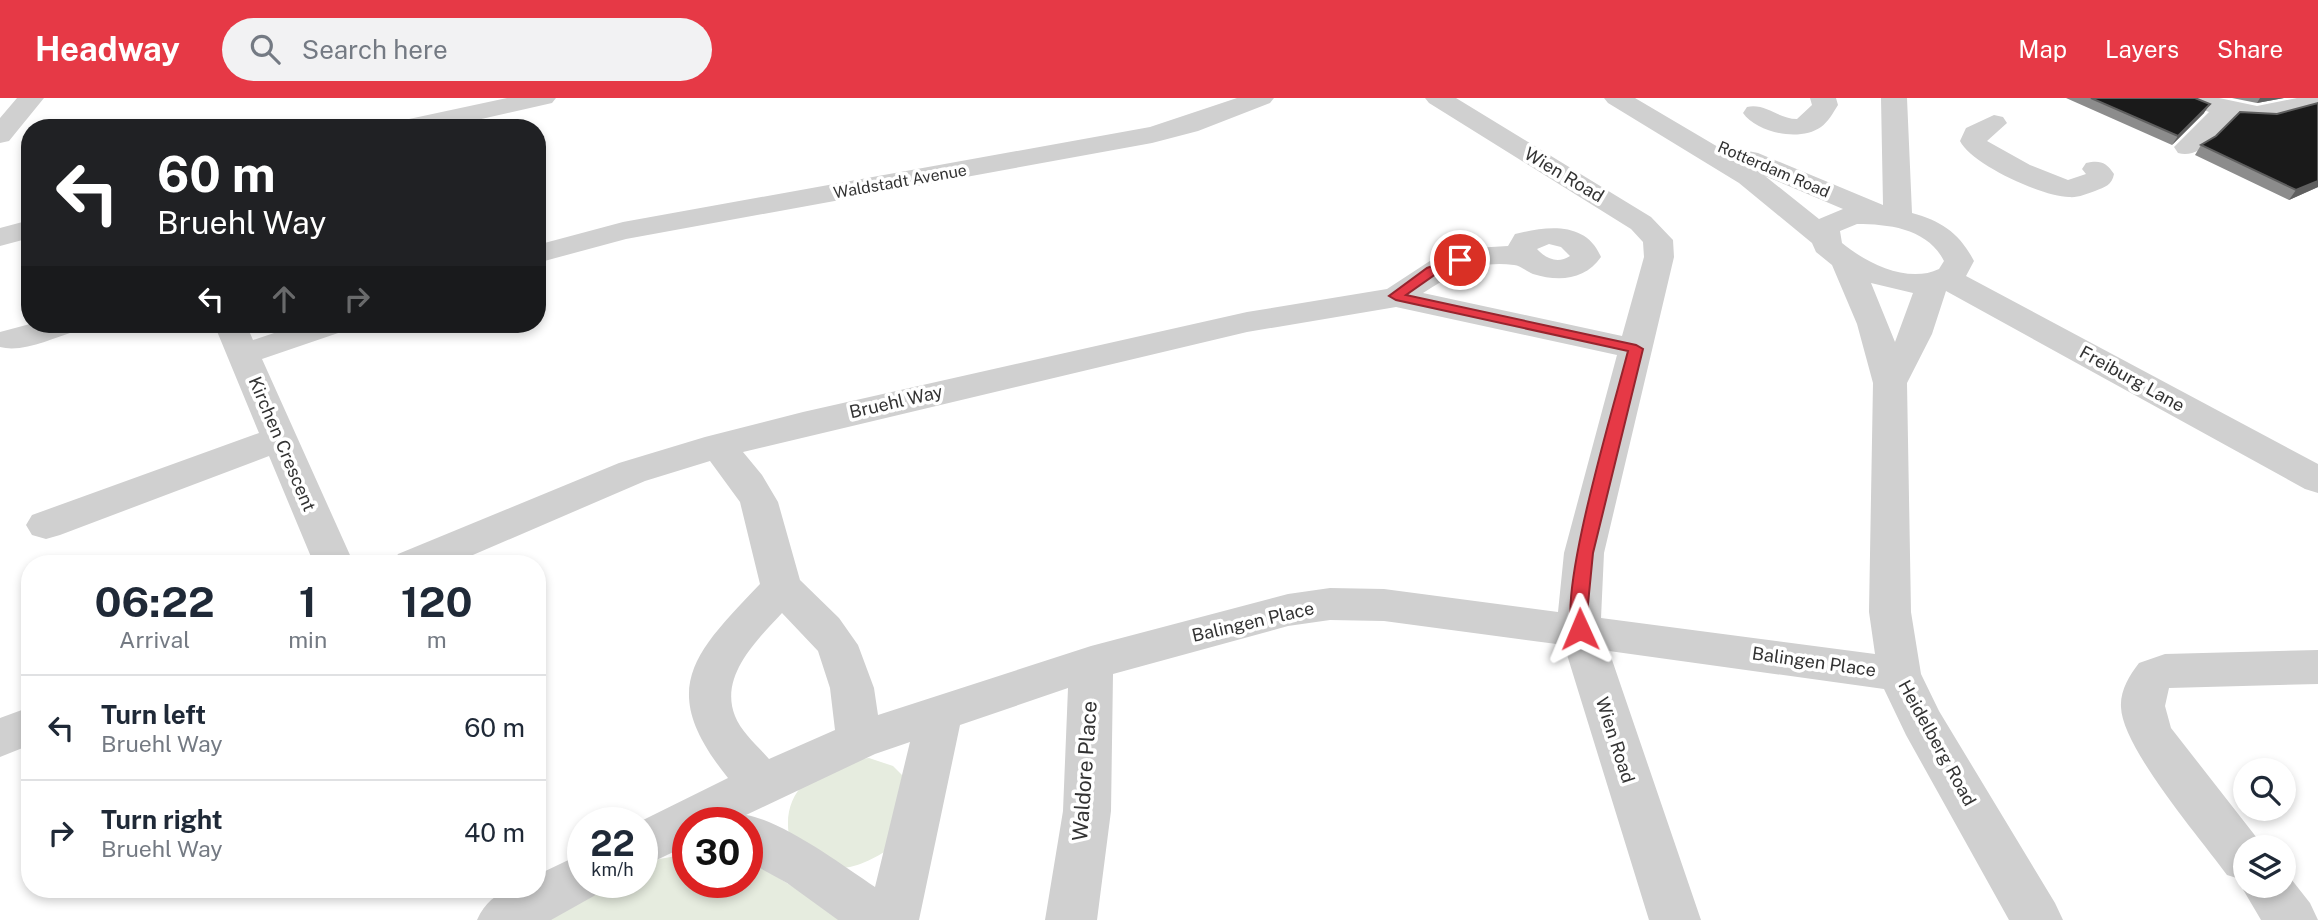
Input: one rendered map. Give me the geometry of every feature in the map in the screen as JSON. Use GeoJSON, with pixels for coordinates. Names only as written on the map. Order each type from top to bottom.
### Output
{"type":"FeatureCollection","features":[{"type":"Feature","properties":{"kind":"street"},"geometry":{"type":"LineString","coordinates":[[0,135],[31,98]]}},
{"type":"Feature","properties":{"kind":"street"},"geometry":{"type":"LineString","coordinates":[[446,119],[543,98]]}},
{"type":"Feature","properties":{"kind":"street","name":"Waldstadt Avenue"},"geometry":{"type":"LineString","coordinates":[[546,252],[624,231],[1152,135],[1189,125],[1261,98]]}},
{"type":"Feature","properties":{"kind":"street","name":"Wien Road"},"geometry":{"type":"LineString","coordinates":[[1438,98],[1652,231],[1658,240],[1659,257],[1584,553],[1579,604],[1580,629],[1675,920]]}},
{"type":"Feature","properties":{"kind":"street","name":"Rotterdam Road"},"geometry":{"type":"LineString","coordinates":[[1617,98],[1749,177],[1824,238],[1835,256],[1847,264]]}},
{"type":"Feature","properties":{"kind":"street"},"geometry":{"type":"LineString","coordinates":[[1756,113],[1782,127],[1796,128],[1819,115],[1825,106],[1823,98]]}},
{"type":"Feature","properties":{"kind":"street"},"geometry":{"type":"LineString","coordinates":[[1824,238],[1825,230],[1841,218],[1854,215],[1892,217],[1894,98]]}},
{"type":"Feature","properties":{"kind":"street"},"geometry":{"type":"LineString","coordinates":[[2195,98],[2227,109],[2252,113],[2279,113],[2318,99]]}},
{"type":"Feature","properties":{"kind":"street"},"geometry":{"type":"LineString","coordinates":[[2188,148],[2227,109]]}},
{"type":"Feature","properties":{"kind":"street","name":"Rotterdam Road"},"geometry":{"type":"LineString","coordinates":[[1662,123],[1892,217],[1928,229],[1951,244],[1959,261],[1957,268],[1940,279]]}},
{"type":"Feature","properties":{"kind":"street"},"geometry":{"type":"LineString","coordinates":[[1994,123],[1975,134],[1975,145],[2047,184],[2066,189],[2078,188],[2099,179],[2101,174],[2096,169]]}},
{"type":"Feature","properties":{"kind":"street"},"geometry":{"type":"LineString","coordinates":[[0,237],[21,231]]}},
{"type":"Feature","properties":{"kind":"street","name":"Bruehl Way"},"geometry":{"type":"LineString","coordinates":[[434,555],[632,472],[718,446],[803,424],[1233,326],[1396,296],[1447,264],[1474,257],[1523,255]]}},
{"type":"Feature","properties":{"kind":"street"},"geometry":{"type":"LineString","coordinates":[[1847,264],[1889,280],[1940,279]]}},
{"type":"Feature","properties":{"kind":"street","name":"Heidelberg Road"},"geometry":{"type":"LineString","coordinates":[[1847,264],[1873,324],[1891,383],[1890,612],[1899,674],[1922,722],[2036,920]]}},
{"type":"Feature","properties":{"kind":"street","name":"Heidelberg Road"},"geometry":{"type":"LineString","coordinates":[[1891,383],[1940,279]]}},
{"type":"Feature","properties":{"kind":"street","name":"Freiburg Lane"},"geometry":{"type":"LineString","coordinates":[[1940,279],[2318,480]]}},
{"type":"Feature","properties":{"kind":"street","name":"Bruehl Way"},"geometry":{"type":"LineString","coordinates":[[1396,296],[1636,349]]}},
{"type":"Feature","properties":{"kind":"street"},"geometry":{"type":"LineString","coordinates":[[10,340],[34,333]]}},
{"type":"Feature","properties":{"kind":"street"},"geometry":{"type":"LineString","coordinates":[[237,339],[275,333]]}},
{"type":"Feature","properties":{"kind":"street","name":"Kirchen Crescent"},"geometry":{"type":"LineString","coordinates":[[237,339],[330,555]]}},
{"type":"Feature","properties":{"kind":"street"},"geometry":{"type":"LineString","coordinates":[[46,525],[280,439]]}},
{"type":"Feature","properties":{"kind":"street"},"geometry":{"type":"LineString","coordinates":[[718,446],[749,484],[759,502],[781,587],[837,645],[852,688],[859,740]]}},
{"type":"Feature","properties":{"kind":"street"},"geometry":{"type":"LineString","coordinates":[[761,783],[721,732],[707,698],[708,686],[720,660],[781,587]]}},
{"type":"Feature","properties":{"kind":"street","name":"Balingen Place"},"geometry":{"type":"LineString","coordinates":[[729,807],[761,783],[859,740],[1091,663],[1288,610],[1330,604],[1384,605],[1580,629],[1899,674]]}},
{"type":"Feature","properties":{"kind":"street","name":"Waldore Place"},"geometry":{"type":"LineString","coordinates":[[1071,920],[1077,861],[1087,811],[1091,663]]}},
{"type":"Feature","properties":{"kind":"street"},"geometry":{"type":"LineString","coordinates":[[2233,843],[2153,738],[2146,726],[2142,707],[2143,695],[2154,675],[2165,671],[2318,667]]}},
{"type":"Feature","properties":{"kind":"street"},"geometry":{"type":"LineString","coordinates":[[893,920],[940,713]]}},
{"type":"Feature","properties":{"kind":"street"},"geometry":{"type":"LineString","coordinates":[[0,738],[21,729]]}},
{"type":"Feature","properties":{"kind":"street"},"geometry":{"type":"LineString","coordinates":[[763,845],[805,867],[879,920]]}},
{"type":"Feature","properties":{"kind":"street"},"geometry":{"type":"LineString","coordinates":[[546,896],[567,885]]}},
{"type":"Feature","properties":{"kind":"street"},"geometry":{"type":"LineString","coordinates":[[503,920],[543,898]]}},
{"type":"Feature","properties":{"kind":"street"},"geometry":{"type":"LineString","coordinates":[[2275,898],[2292,920]]}},
{"type":"Feature","properties":{"kind":"shaded area"},"geometry":{"type":"Polygon","coordinates":[[[869,758],[893,766],[909,782],[894,846],[868,861],[850,867],[822,864],[790,841],[788,822],[797,792],[820,772],[835,765],[869,758]]]}},
{"type":"Feature","properties":{"kind":"shaded area"},"geometry":{"type":"Polygon","coordinates":[[[672,857],[672,898],[763,898],[763,868],[846,920],[529,920],[571,898],[658,898],[658,859],[672,857]]]}},
{"type":"Feature","properties":{"kind":"building"},"geometry":{"type":"Polygon","coordinates":[[[2091,98],[2195,98],[2210,104],[2178,136],[2091,98]]]}},
{"type":"Feature","properties":{"kind":"building"},"geometry":{"type":"Polygon","coordinates":[[[2318,103],[2318,181],[2296,190],[2201,145],[2216,136],[2240,112],[2277,114],[2318,103]]]}},
{"type":"Feature","properties":{"kind":"route"},"geometry":{"type":"LineString","coordinates":[[1460,260],[1432,271],[1396,296],[1636,349],[1584,553],[1579,604],[1580,629]]}}]}
